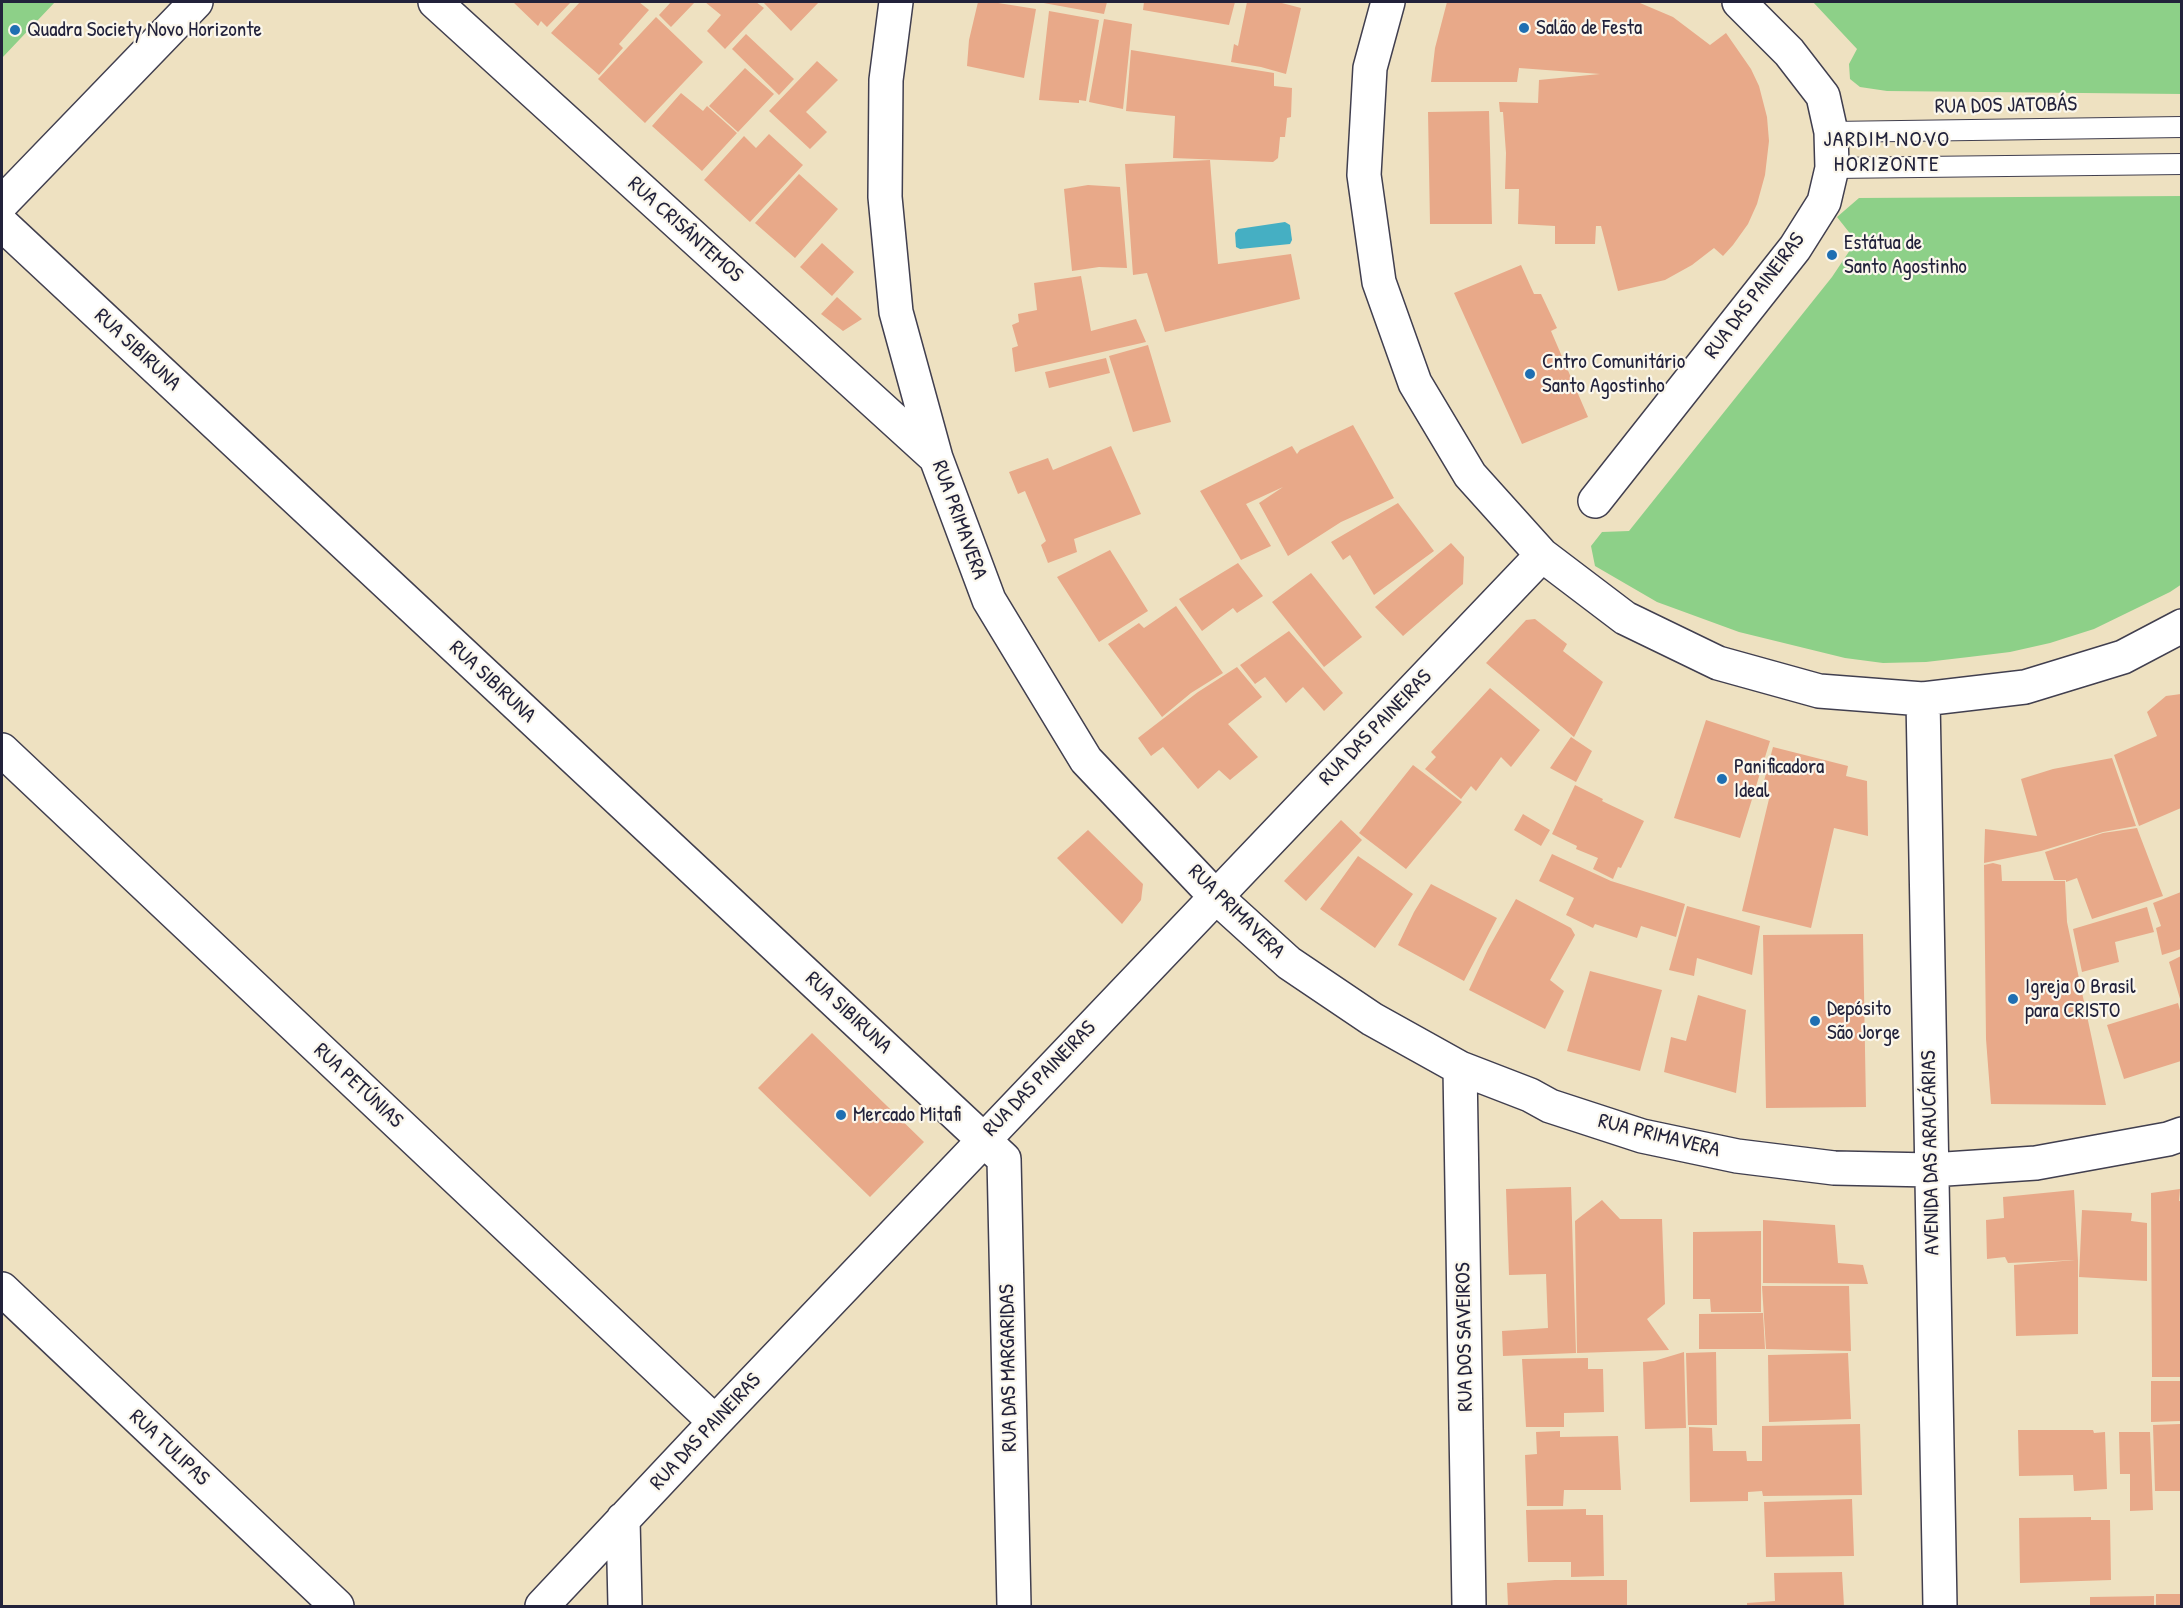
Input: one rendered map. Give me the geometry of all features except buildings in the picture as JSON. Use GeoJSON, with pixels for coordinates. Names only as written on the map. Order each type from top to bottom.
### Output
{"type":"FeatureCollection","features":[{"type":"Feature","properties":{"kind":"street"},"geometry":{"type":"LineString","coordinates":[[2,203],[196,2]]}},
{"type":"Feature","properties":{"kind":"street","name":"RUA CRISÂNTEMOS"},"geometry":{"type":"LineString","coordinates":[[435,2],[936,458]]}},
{"type":"Feature","properties":{"kind":"street","name":"RUA PRIMAVERA"},"geometry":{"type":"LineString","coordinates":[[896,2],[886,80],[885,197],[896,312],[936,458],[989,600],[1086,760],[1215,896],[1289,963],[1372,1019],[1460,1068],[1530,1095],[1550,1106],[1653,1138],[1737,1156],[1834,1168],[1931,1170],[2037,1163],[2168,1139],[2181,1134]]}},
{"type":"Feature","properties":{"kind":"street"},"geometry":{"type":"LineString","coordinates":[[1388,2],[1370,68],[1364,176],[1379,282],[1415,383],[1470,475],[1542,555],[1625,618],[1718,663],[1819,691],[1923,699],[2025,687],[2122,657],[2181,626]]}},
{"type":"Feature","properties":{"kind":"street","name":"RUA DAS PAINEIRAS"},"geometry":{"type":"LineString","coordinates":[[1595,501],[1795,248],[1824,202],[1833,168],[1831,132],[1823,96],[1789,52],[1739,2]]}},
{"type":"Feature","properties":{"kind":"street","name":"RUA SIBIRUNA"},"geometry":{"type":"LineString","coordinates":[[2,224],[983,1139]]}},
{"type":"Feature","properties":{"kind":"street","name":"RUA DAS PAINEIRAS"},"geometry":{"type":"LineString","coordinates":[[542,1606],[983,1139],[1542,555]]}},
{"type":"Feature","properties":{"kind":"street","name":"AVENIDA DAS ARAUCÁRIAS"},"geometry":{"type":"LineString","coordinates":[[1923,699],[1940,1606]]}},
{"type":"Feature","properties":{"kind":"street","name":"RUA PETÚNIAS"},"geometry":{"type":"LineString","coordinates":[[2,750],[715,1422]]}},
{"type":"Feature","properties":{"kind":"street","name":"RUA DOS SAVEIROS"},"geometry":{"type":"LineString","coordinates":[[1460,1068],[1469,1606]]}},
{"type":"Feature","properties":{"kind":"street","name":"RUA DAS MARGARIDAS"},"geometry":{"type":"LineString","coordinates":[[983,1139],[1004,1159],[1014,1606]]}},
{"type":"Feature","properties":{"kind":"street","name":"RUA TULIPAS"},"geometry":{"type":"LineString","coordinates":[[2,1289],[337,1606]]}},
{"type":"Feature","properties":{"kind":"street"},"geometry":{"type":"LineString","coordinates":[[623,1519],[625,1606]]}},
{"type":"Feature","properties":{"kind":"lane","name":"RUA DOS JATOBÁS"},"geometry":{"type":"LineString","coordinates":[[1831,132],[2181,127]]}},
{"type":"Feature","properties":{"kind":"lane"},"geometry":{"type":"LineString","coordinates":[[1833,168],[2181,164]]}},
{"type":"Feature","properties":{"kind":"green space","name":"Quadra Society Novo Horizonte"},"geometry":{"type":"Polygon","coordinates":[[[2,2],[55,2],[2,58],[2,2]]]}},
{"type":"Feature","properties":{"kind":"green space"},"geometry":{"type":"Polygon","coordinates":[[[1813,2],[2181,2],[2181,94],[1887,91],[1860,87],[1850,79],[1849,64],[1857,49],[1813,2]]]}},
{"type":"Feature","properties":{"kind":"green space"},"geometry":{"type":"Polygon","coordinates":[[[2181,196],[2182,584],[2170,592],[2094,629],[2050,643],[2010,652],[1969,657],[1926,662],[1883,663],[1845,658],[1739,632],[1657,602],[1595,566],[1591,546],[1602,532],[1629,531],[1832,277],[1856,241],[1837,217],[1859,198],[2181,196]]]}},
{"type":"Feature","properties":{"kind":"water"},"geometry":{"type":"Polygon","coordinates":[[[1285,222],[1290,225],[1292,240],[1290,244],[1240,249],[1236,247],[1235,233],[1238,229],[1285,222]]]}},
{"type":"Feature","properties":{"kind":"place","name":"Salão de Festa"},"geometry":{"type":"Point","coordinates":[1524,28]}},
{"type":"Feature","properties":{"kind":"place","name":"Quadra Society Novo Horizonte"},"geometry":{"type":"Point","coordinates":[15,30]}},
{"type":"Feature","properties":{"kind":"place","name":"Estátua de Santo Agostinho"},"geometry":{"type":"Point","coordinates":[1832,255]}},
{"type":"Feature","properties":{"kind":"place","name":"Cntro Comunitário Santo Agostinho"},"geometry":{"type":"Point","coordinates":[1530,374]}},
{"type":"Feature","properties":{"kind":"place","name":"Panificadora Ideal"},"geometry":{"type":"Point","coordinates":[1722,779]}},
{"type":"Feature","properties":{"kind":"place","name":"Igreja O Brasil para CRISTO"},"geometry":{"type":"Point","coordinates":[2013,999]}},
{"type":"Feature","properties":{"kind":"place","name":"Depósito São Jorge"},"geometry":{"type":"Point","coordinates":[1815,1021]}},
{"type":"Feature","properties":{"kind":"place","name":"Mercado Mitafi"},"geometry":{"type":"Point","coordinates":[841,1115]}},
{"type":"Feature","properties":{"kind":"district","name":"JARDIM NOVO HORIZONTE"},"geometry":{"type":"Point","coordinates":[1887,152]}}]}
